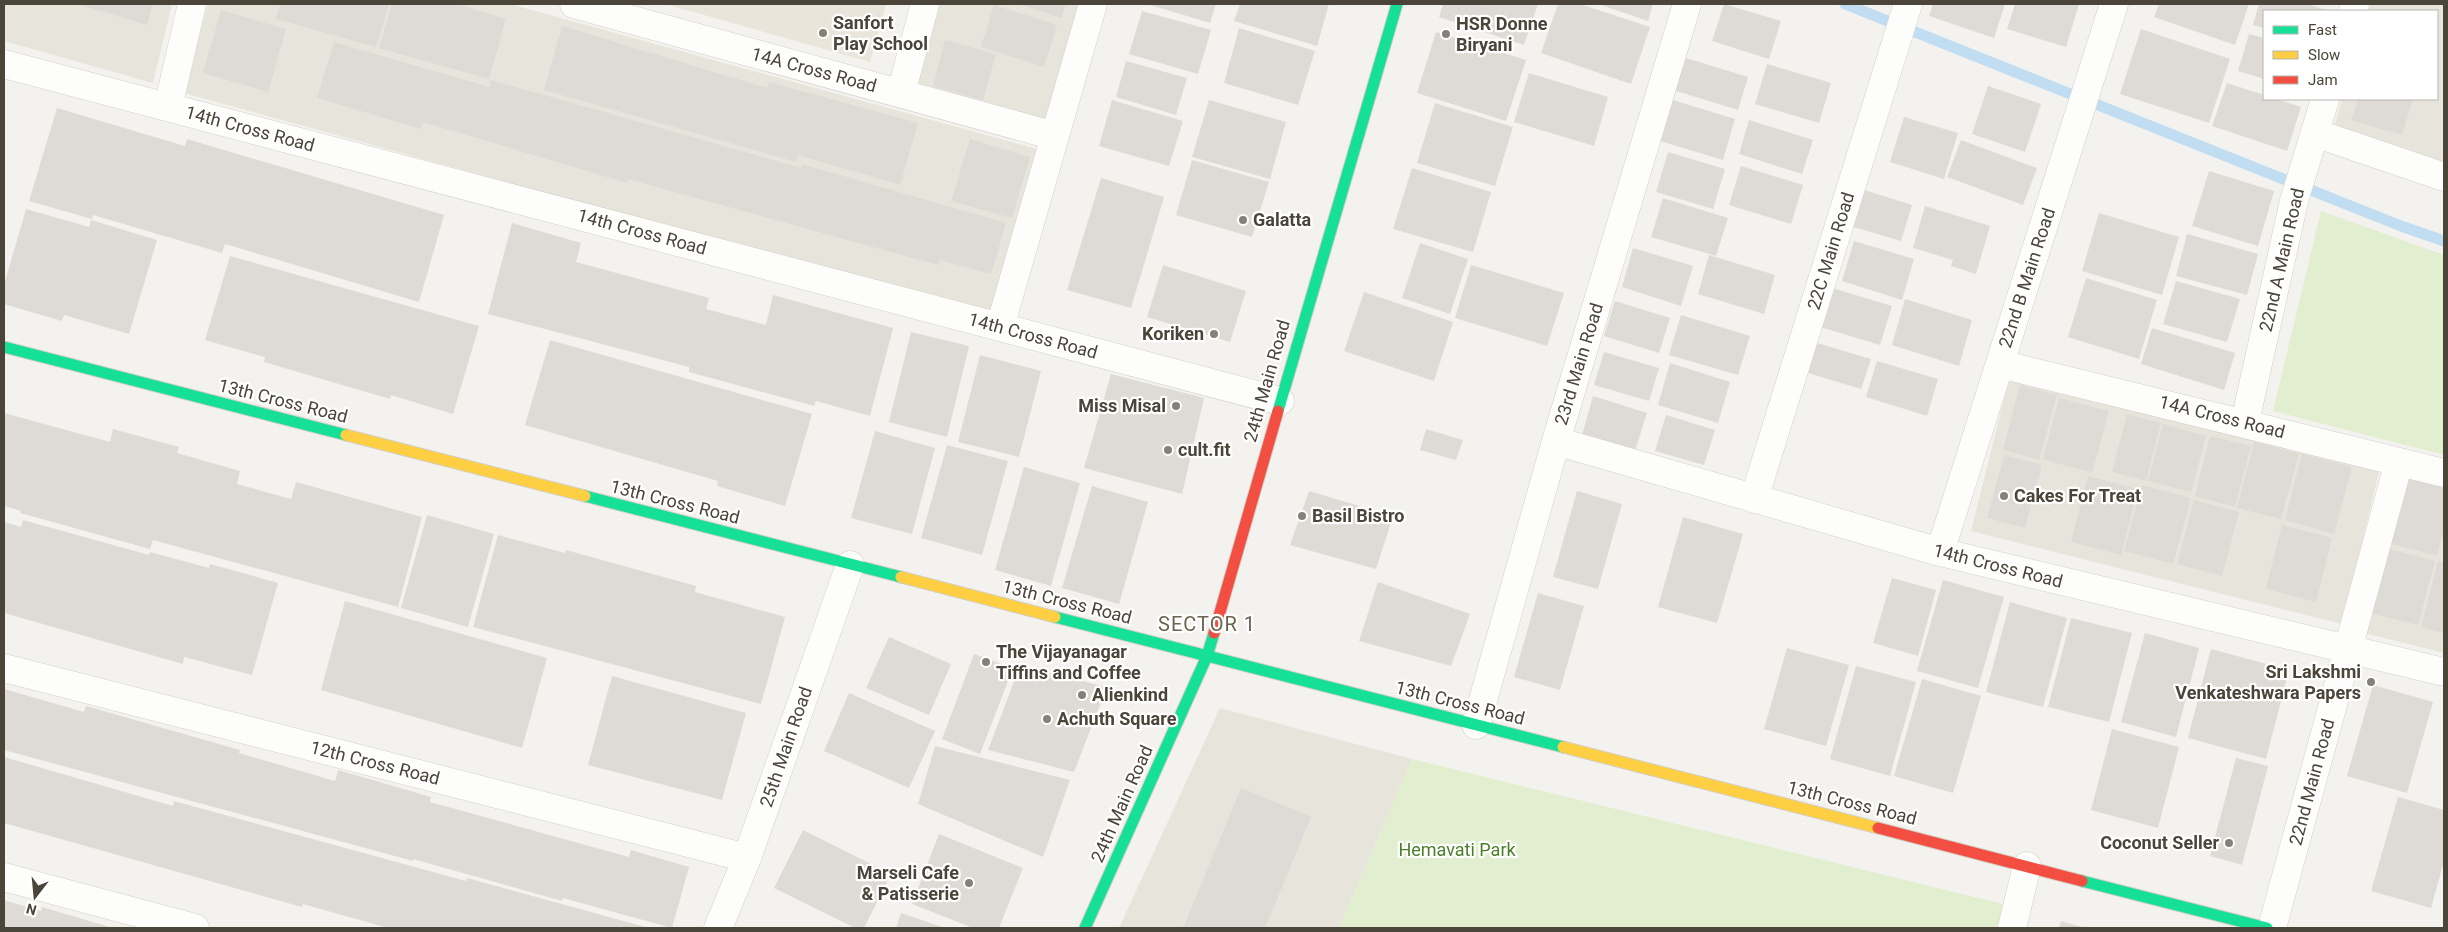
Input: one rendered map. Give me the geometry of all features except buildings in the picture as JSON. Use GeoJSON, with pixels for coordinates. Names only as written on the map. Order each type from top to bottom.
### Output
{"type":"FeatureCollection","features":[{"type":"Feature","properties":{"kind":"street"},"geometry":{"type":"LineString","coordinates":[[168,107],[192,4]]}},
{"type":"Feature","properties":{"kind":"street","name":"14A Cross Road"},"geometry":{"type":"LineString","coordinates":[[574,4],[1055,136]]}},
{"type":"Feature","properties":{"kind":"street"},"geometry":{"type":"LineString","coordinates":[[901,93],[925,4]]}},
{"type":"Feature","properties":{"kind":"street"},"geometry":{"type":"LineString","coordinates":[[1000,327],[1093,4]]}},
{"type":"Feature","properties":{"kind":"street","name":"24th Main Road"},"geometry":{"type":"LineString","coordinates":[[1085,928],[1207,656],[1397,4]]}},
{"type":"Feature","properties":{"kind":"street","name":"23rd Main Road"},"geometry":{"type":"LineString","coordinates":[[1476,725],[1556,442],[1687,4]]}},
{"type":"Feature","properties":{"kind":"street","name":"22C Main Road"},"geometry":{"type":"LineString","coordinates":[[1754,499],[1908,4]]}},
{"type":"Feature","properties":{"kind":"street","name":"22nd B Main Road"},"geometry":{"type":"LineString","coordinates":[[1940,552],[2114,4]]}},
{"type":"Feature","properties":{"kind":"street","name":"14th Cross Road"},"geometry":{"type":"LineString","coordinates":[[4,64],[1280,401]]}},
{"type":"Feature","properties":{"kind":"street","name":"22nd A Main Road"},"geometry":{"type":"LineString","coordinates":[[2245,422],[2294,201],[2326,100]]}},
{"type":"Feature","properties":{"kind":"street"},"geometry":{"type":"LineString","coordinates":[[2315,133],[2444,177]]}},
{"type":"Feature","properties":{"kind":"street","name":"13th Cross Road"},"geometry":{"type":"LineString","coordinates":[[4,347],[2267,928]]}},
{"type":"Feature","properties":{"kind":"street","name":"14A Cross Road"},"geometry":{"type":"LineString","coordinates":[[2000,364],[2245,422],[2444,473]]}},
{"type":"Feature","properties":{"kind":"street","name":"14th Cross Road"},"geometry":{"type":"LineString","coordinates":[[1556,442],[1940,552],[2444,672]]}},
{"type":"Feature","properties":{"kind":"street","name":"22nd Main Road"},"geometry":{"type":"LineString","coordinates":[[2272,928],[2400,462]]}},
{"type":"Feature","properties":{"kind":"street","name":"25th Main Road"},"geometry":{"type":"LineString","coordinates":[[718,928],[747,858],[850,565]]}},
{"type":"Feature","properties":{"kind":"street","name":"12th Cross Road"},"geometry":{"type":"LineString","coordinates":[[4,668],[747,858]]}},
{"type":"Feature","properties":{"kind":"street"},"geometry":{"type":"LineString","coordinates":[[2012,928],[2027,866]]}},
{"type":"Feature","properties":{"kind":"street"},"geometry":{"type":"LineString","coordinates":[[4,877],[195,928]]}},
{"type":"Feature","properties":{"kind":"shaded area"},"geometry":{"type":"Polygon","coordinates":[[[4,4],[172,4],[153,83],[4,41],[4,4]]]}},
{"type":"Feature","properties":{"kind":"shaded area"},"geometry":{"type":"Polygon","coordinates":[[[208,4],[510,4],[1037,149],[992,316],[184,93],[208,4]]]}},
{"type":"Feature","properties":{"kind":"shaded area","name":"Sanfort Play School"},"geometry":{"type":"Polygon","coordinates":[[[665,4],[886,4],[870,62],[665,4]]]}},
{"type":"Feature","properties":{"kind":"shaded area"},"geometry":{"type":"Polygon","coordinates":[[[932,4],[1084,4],[1050,123],[909,84],[932,4]]]}},
{"type":"Feature","properties":{"kind":"shaded area"},"geometry":{"type":"Polygon","coordinates":[[[2370,4],[2444,4],[2444,167],[2334,128],[2342,100],[2438,100],[2438,10],[2368,10],[2370,4]]]}},
{"type":"Feature","properties":{"kind":"shaded area"},"geometry":{"type":"Polygon","coordinates":[[[2011,371],[2381,464],[2342,624],[1971,531],[2011,371]]]}},
{"type":"Feature","properties":{"kind":"shaded area"},"geometry":{"type":"Polygon","coordinates":[[[2399,471],[2444,482],[2444,653],[2360,632],[2399,471]]]}},
{"type":"Feature","properties":{"kind":"shaded area"},"geometry":{"type":"Polygon","coordinates":[[[1220,708],[1412,759],[1339,928],[1119,928],[1220,708]]]}},
{"type":"Feature","properties":{"kind":"green space"},"geometry":{"type":"Polygon","coordinates":[[[2321,211],[2444,255],[2444,455],[2273,411],[2321,211]]]}},
{"type":"Feature","properties":{"kind":"green space","name":"Hemavati Park"},"geometry":{"type":"Polygon","coordinates":[[[1412,759],[2003,904],[1997,928],[1339,928],[1412,759]]]}},
{"type":"Feature","properties":{"kind":"waterway"},"geometry":{"type":"LineString","coordinates":[[1845,4],[2401,226],[2444,241]]}},
{"type":"Feature","properties":{"kind":"traffic: fast"},"geometry":{"type":"LineString","coordinates":[[1278,411],[1397,4]]}},
{"type":"Feature","properties":{"kind":"traffic: fast"},"geometry":{"type":"LineString","coordinates":[[4,347],[346,435]]}},
{"type":"Feature","properties":{"kind":"traffic: fast"},"geometry":{"type":"LineString","coordinates":[[585,496],[901,577]]}},
{"type":"Feature","properties":{"kind":"traffic: fast"},"geometry":{"type":"LineString","coordinates":[[1055,617],[1563,747]]}},
{"type":"Feature","properties":{"kind":"traffic: fast"},"geometry":{"type":"LineString","coordinates":[[1085,928],[1207,656],[1214,633]]}},
{"type":"Feature","properties":{"kind":"traffic: fast"},"geometry":{"type":"LineString","coordinates":[[2082,881],[2267,928]]}},
{"type":"Feature","properties":{"kind":"traffic: slow"},"geometry":{"type":"LineString","coordinates":[[346,435],[585,496]]}},
{"type":"Feature","properties":{"kind":"traffic: slow"},"geometry":{"type":"LineString","coordinates":[[901,577],[1055,617]]}},
{"type":"Feature","properties":{"kind":"traffic: slow"},"geometry":{"type":"LineString","coordinates":[[1563,747],[1878,828]]}},
{"type":"Feature","properties":{"kind":"traffic: jam"},"geometry":{"type":"LineString","coordinates":[[1214,633],[1278,411]]}},
{"type":"Feature","properties":{"kind":"traffic: jam"},"geometry":{"type":"LineString","coordinates":[[1878,828],[2082,881]]}},
{"type":"Feature","properties":{"kind":"place","name":"Sanfort Play School"},"geometry":{"type":"Point","coordinates":[823,33]}},
{"type":"Feature","properties":{"kind":"place","name":"HSR Donne Biryani"},"geometry":{"type":"Point","coordinates":[1446,34]}},
{"type":"Feature","properties":{"kind":"place","name":"Galatta"},"geometry":{"type":"Point","coordinates":[1243,220]}},
{"type":"Feature","properties":{"kind":"place","name":"Koriken"},"geometry":{"type":"Point","coordinates":[1214,334]}},
{"type":"Feature","properties":{"kind":"place","name":"Miss Misal"},"geometry":{"type":"Point","coordinates":[1176,406]}},
{"type":"Feature","properties":{"kind":"place","name":"cult.fit"},"geometry":{"type":"Point","coordinates":[1168,450]}},
{"type":"Feature","properties":{"kind":"place","name":"Cakes For Treat"},"geometry":{"type":"Point","coordinates":[2004,496]}},
{"type":"Feature","properties":{"kind":"place","name":"Basil Bistro"},"geometry":{"type":"Point","coordinates":[1302,516]}},
{"type":"Feature","properties":{"kind":"place","name":"The Vijayanagar Tiffins and Coffee"},"geometry":{"type":"Point","coordinates":[986,662]}},
{"type":"Feature","properties":{"kind":"place","name":"Sri Lakshmi Venkateshwara Papers"},"geometry":{"type":"Point","coordinates":[2371,682]}},
{"type":"Feature","properties":{"kind":"place","name":"Alienkind"},"geometry":{"type":"Point","coordinates":[1082,695]}},
{"type":"Feature","properties":{"kind":"place","name":"Achuth Square"},"geometry":{"type":"Point","coordinates":[1047,719]}},
{"type":"Feature","properties":{"kind":"place","name":"Coconut Seller"},"geometry":{"type":"Point","coordinates":[2229,843]}},
{"type":"Feature","properties":{"kind":"place","name":"Marseli Cafe & Patisserie"},"geometry":{"type":"Point","coordinates":[969,883]}},
{"type":"Feature","properties":{"kind":"district","name":"SECTOR 1"},"geometry":{"type":"Point","coordinates":[1207,624]}}]}
